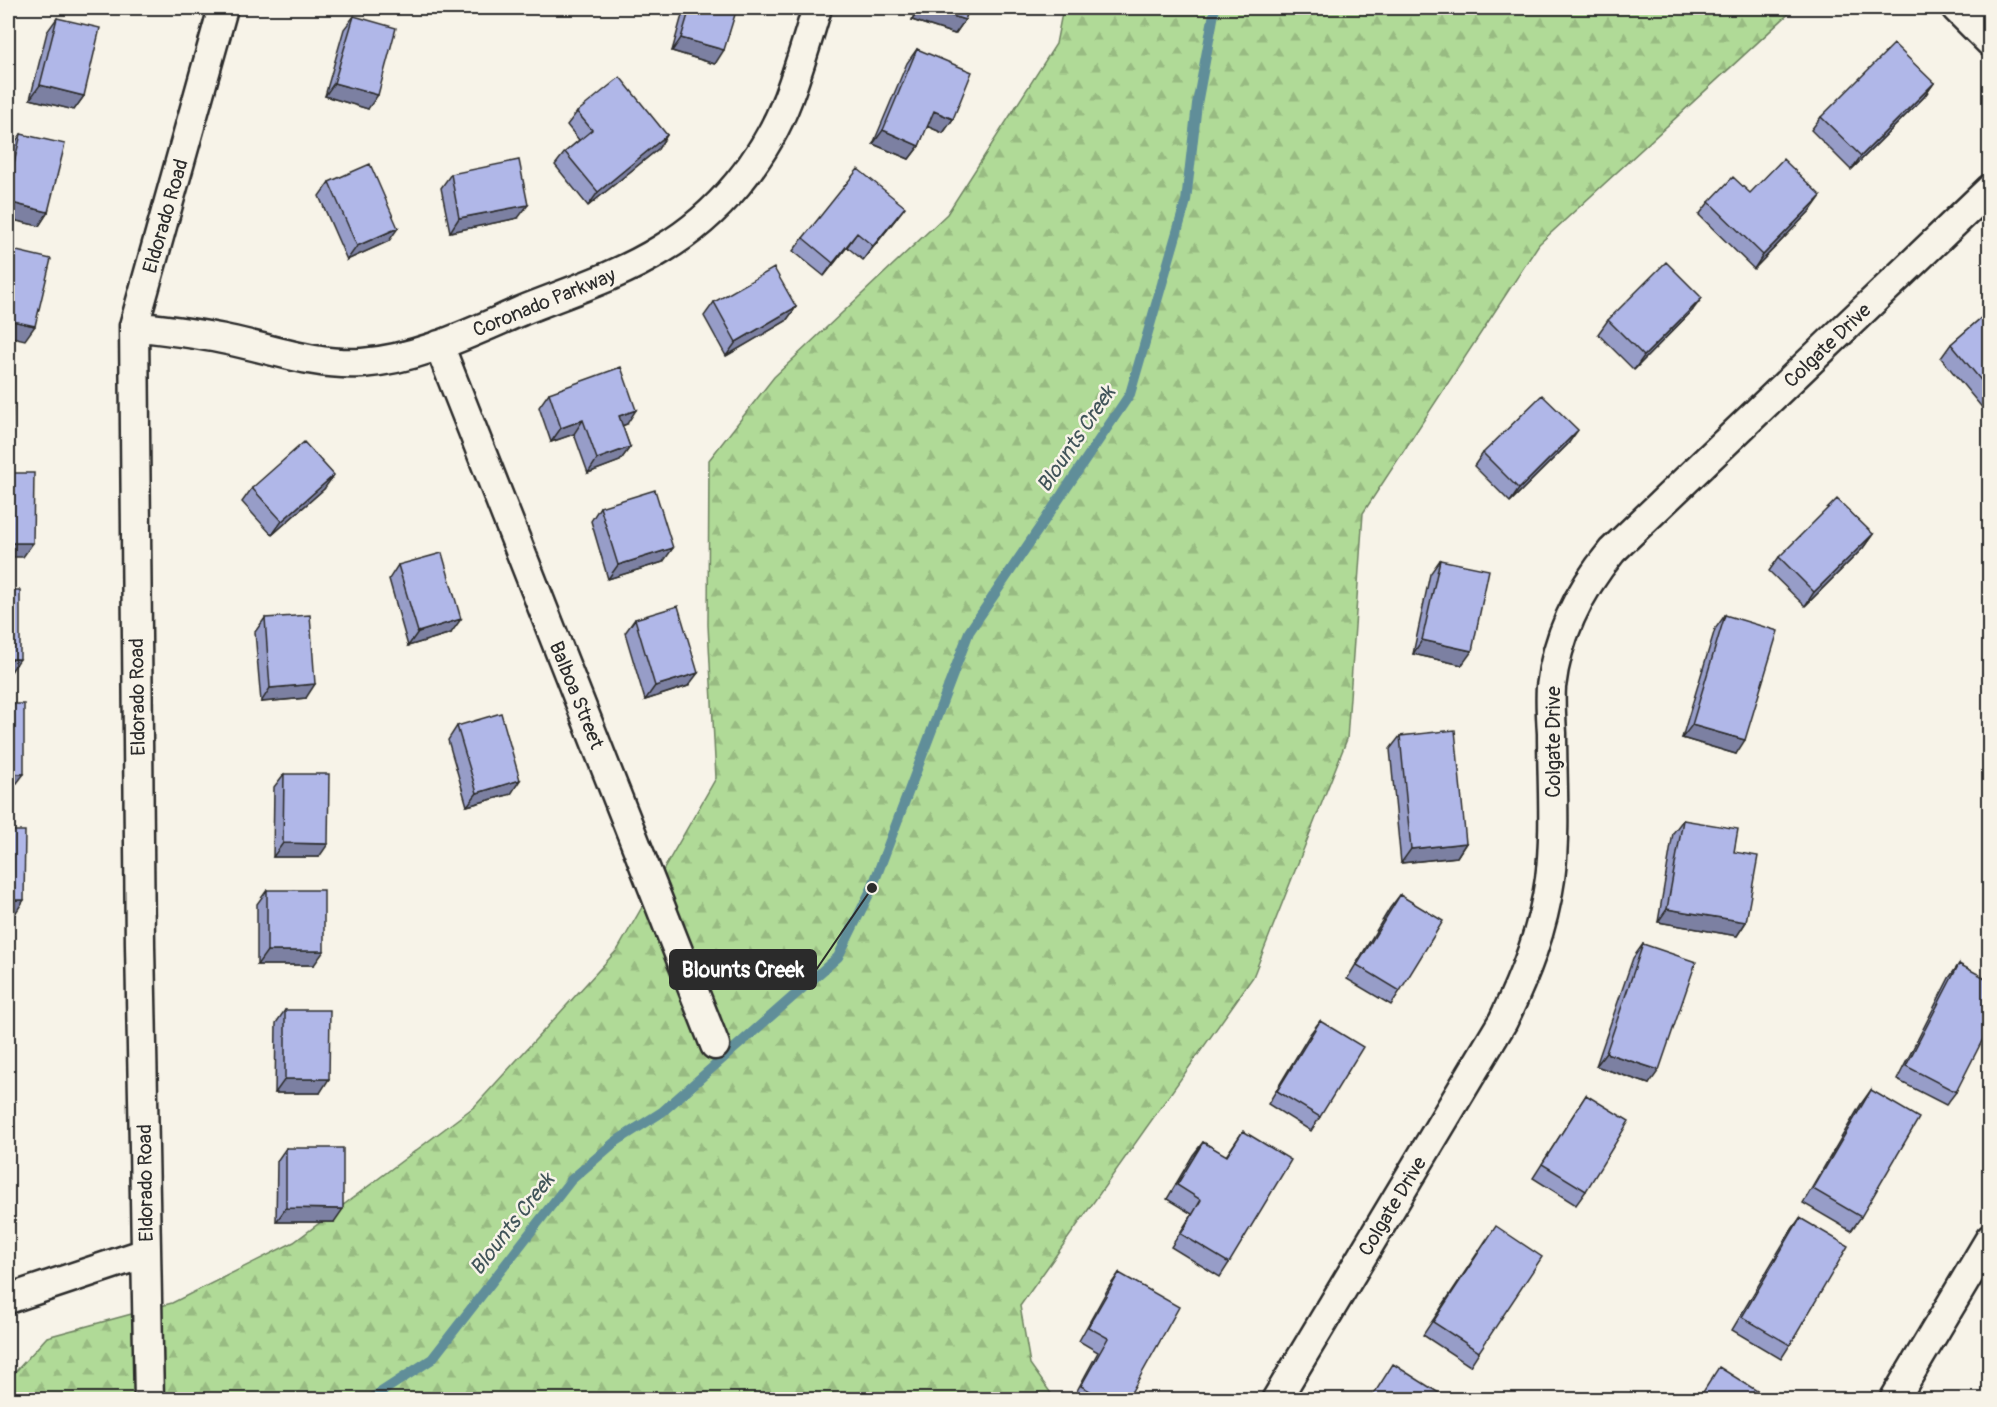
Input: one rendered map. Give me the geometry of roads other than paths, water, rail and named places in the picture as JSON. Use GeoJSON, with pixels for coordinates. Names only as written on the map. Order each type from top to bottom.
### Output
{"type":"FeatureCollection","features":[{"type":"Feature","properties":{"kind":"street","name":"Eldorado Road"},"geometry":{"type":"LineString","coordinates":[[149,1400],[140,946],[134,326],[223,8]]}},
{"type":"Feature","properties":{"kind":"street","name":"Coronado Parkway"},"geometry":{"type":"LineString","coordinates":[[134,326],[227,339],[315,361],[361,363],[406,356],[439,345],[630,267],[664,249],[700,222],[738,184],[768,140],[788,99],[817,8]]}},
{"type":"Feature","properties":{"kind":"street"},"geometry":{"type":"LineString","coordinates":[[1956,8],[1989,42]]}},
{"type":"Feature","properties":{"kind":"street","name":"Colgate Drive"},"geometry":{"type":"LineString","coordinates":[[1276,1400],[1503,1021],[1523,980],[1538,937],[1550,878],[1551,688],[1560,643],[1573,608],[1592,575],[1612,551],[1989,189]]}},
{"type":"Feature","properties":{"kind":"street","name":"Balboa Street"},"geometry":{"type":"LineString","coordinates":[[439,345],[715,1044]]}},
{"type":"Feature","properties":{"kind":"street"},"geometry":{"type":"LineString","coordinates":[[1906,1395],[1989,1239]]}},
{"type":"Feature","properties":{"kind":"street"},"geometry":{"type":"LineString","coordinates":[[8,1299],[146,1253]]}},
{"type":"Feature","properties":{"kind":"waterway","name":"Blounts Creek"},"geometry":{"type":"LineString","coordinates":[[369,1400],[432,1359],[571,1180],[615,1142],[662,1112],[838,957],[872,888],[969,632],[1130,394],[1186,201],[1197,104],[1215,8]]}},
{"type":"Feature","properties":{"kind":"place","name":"Blounts Creek"},"geometry":{"type":"Point","coordinates":[872,888]}}]}
